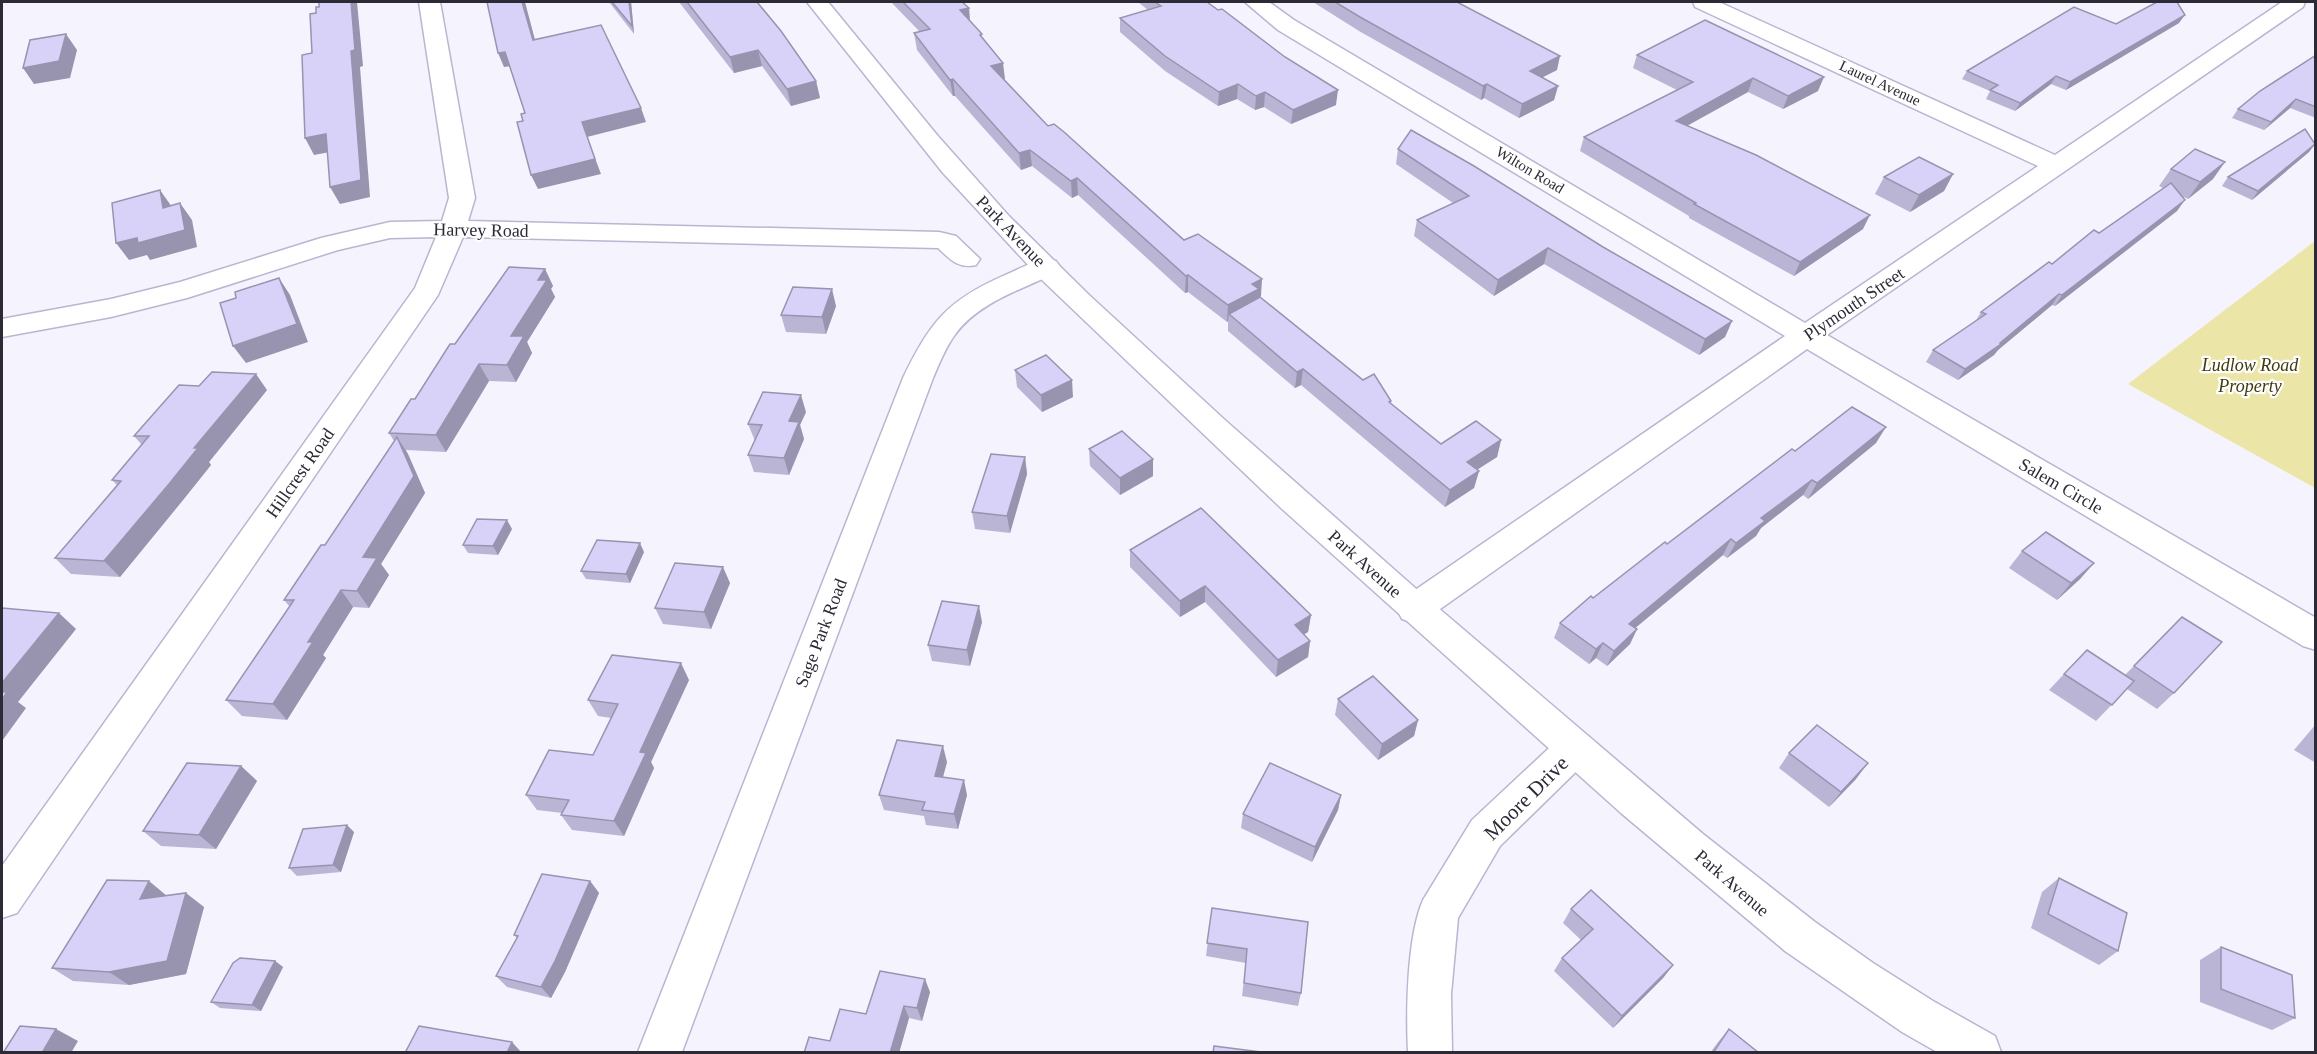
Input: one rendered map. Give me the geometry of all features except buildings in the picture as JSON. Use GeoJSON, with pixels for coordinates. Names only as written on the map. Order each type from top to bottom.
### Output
{"type":"FeatureCollection","features":[{"type":"Feature","properties":{"kind":"street","name":"Hillcrest Road"},"geometry":{"type":"LineString","coordinates":[[2,899],[428,289],[453,229],[462,198],[429,2]]}},
{"type":"Feature","properties":{"kind":"street","name":"Park Avenue"},"geometry":{"type":"LineString","coordinates":[[817,2],[998,220],[1130,350],[1414,609],[1777,921],[1923,1023],[1978,1053]]}},
{"type":"Feature","properties":{"kind":"street","name":"Wilton Road"},"geometry":{"type":"LineString","coordinates":[[1256,2],[1286,25],[1806,336]]}},
{"type":"Feature","properties":{"kind":"street","name":"Laurel Avenue"},"geometry":{"type":"LineString","coordinates":[[1703,2],[2057,165]]}},
{"type":"Feature","properties":{"kind":"street","name":"Plymouth Street"},"geometry":{"type":"LineString","coordinates":[[1414,609],[1806,336],[2295,2]]}},
{"type":"Feature","properties":{"kind":"street","name":"Harvey Road"},"geometry":{"type":"LineString","coordinates":[[2,328],[46,322],[143,300],[330,244],[390,230],[453,229],[939,240],[947,242],[966,259]]}},
{"type":"Feature","properties":{"kind":"street","name":"Sage Park Road"},"geometry":{"type":"LineString","coordinates":[[660,1053],[918,378],[936,342],[953,318],[978,299],[1046,267]]}},
{"type":"Feature","properties":{"kind":"street","name":"Salem Circle"},"geometry":{"type":"LineString","coordinates":[[1806,336],[2316,636]]}},
{"type":"Feature","properties":{"kind":"street","name":"Moore Drive"},"geometry":{"type":"LineString","coordinates":[[1430,1053],[1429,994],[1438,914],[1486,833],[1575,748]]}},
{"type":"Feature","properties":{"kind":"green space","name":"Ludlow Road Property"},"geometry":{"type":"Polygon","coordinates":[[[2315,241],[2315,488],[2128,384],[2315,241]]]}}]}
